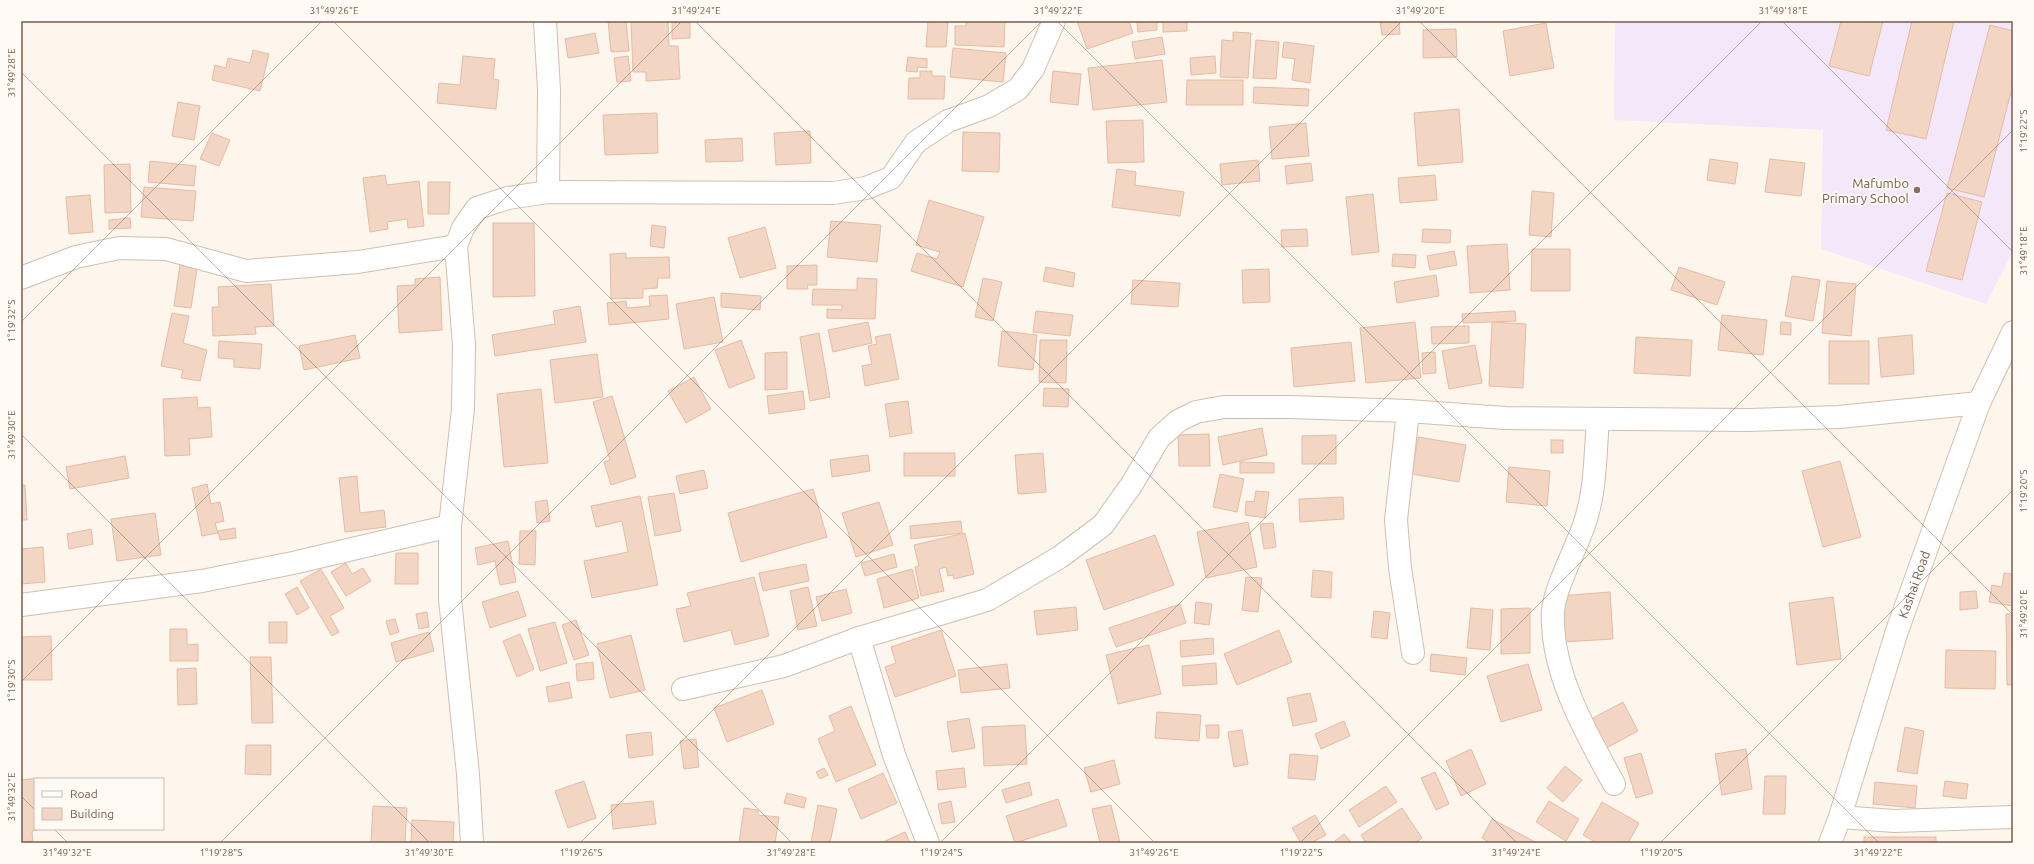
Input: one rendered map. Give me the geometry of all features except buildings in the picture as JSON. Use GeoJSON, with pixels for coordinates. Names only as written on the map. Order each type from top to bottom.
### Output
{"type":"FeatureCollection","features":[{"type":"Feature","properties":{"kind":"street"},"geometry":{"type":"LineString","coordinates":[[545,21],[549,90],[548,192]]}},
{"type":"Feature","properties":{"kind":"street"},"geometry":{"type":"LineString","coordinates":[[472,843],[468,774],[450,599],[450,526],[463,409],[464,345],[456,246],[463,228],[477,208],[508,198],[548,192],[833,193],[866,188],[891,178],[916,142],[948,121],[989,106],[1018,89],[1033,69],[1054,21]]}},
{"type":"Feature","properties":{"kind":"street"},"geometry":{"type":"LineString","coordinates":[[21,278],[76,257],[119,248],[166,249],[246,271],[358,262],[456,246]]}},
{"type":"Feature","properties":{"kind":"street","name":"Kashai Road"},"geometry":{"type":"LineString","coordinates":[[1830,843],[1840,817],[1897,631],[1979,402],[2013,332]]}},
{"type":"Feature","properties":{"kind":"street"},"geometry":{"type":"LineString","coordinates":[[684,689],[784,666],[859,638],[987,600],[1060,557],[1103,525],[1132,484],[1159,438],[1178,421],[1196,412],[1224,407],[1408,410],[1505,418],[1598,420],[1749,420],[1839,417],[1979,402]]}},
{"type":"Feature","properties":{"kind":"street"},"geometry":{"type":"LineString","coordinates":[[1408,410],[1396,520],[1400,568],[1413,653]]}},
{"type":"Feature","properties":{"kind":"street"},"geometry":{"type":"LineString","coordinates":[[1598,420],[1591,497],[1585,524],[1553,609],[1554,633],[1564,683],[1586,732],[1614,784]]}},
{"type":"Feature","properties":{"kind":"street"},"geometry":{"type":"LineString","coordinates":[[21,605],[202,581],[293,563],[450,526]]}},
{"type":"Feature","properties":{"kind":"street"},"geometry":{"type":"LineString","coordinates":[[859,638],[894,755],[928,843]]}},
{"type":"Feature","properties":{"kind":"street"},"geometry":{"type":"LineString","coordinates":[[1840,817],[1894,821],[2013,817]]}},
{"type":"Feature","properties":{"kind":"shaded area","name":"Mafumbo Primary School"},"geometry":{"type":"Polygon","coordinates":[[[1615,21],[2013,21],[2013,251],[1986,304],[1821,249],[1823,130],[1614,120],[1615,21]]]}},
{"type":"Feature","properties":{"kind":"place","name":"Mafumbo Primary School"},"geometry":{"type":"Point","coordinates":[1917,190]}}]}
